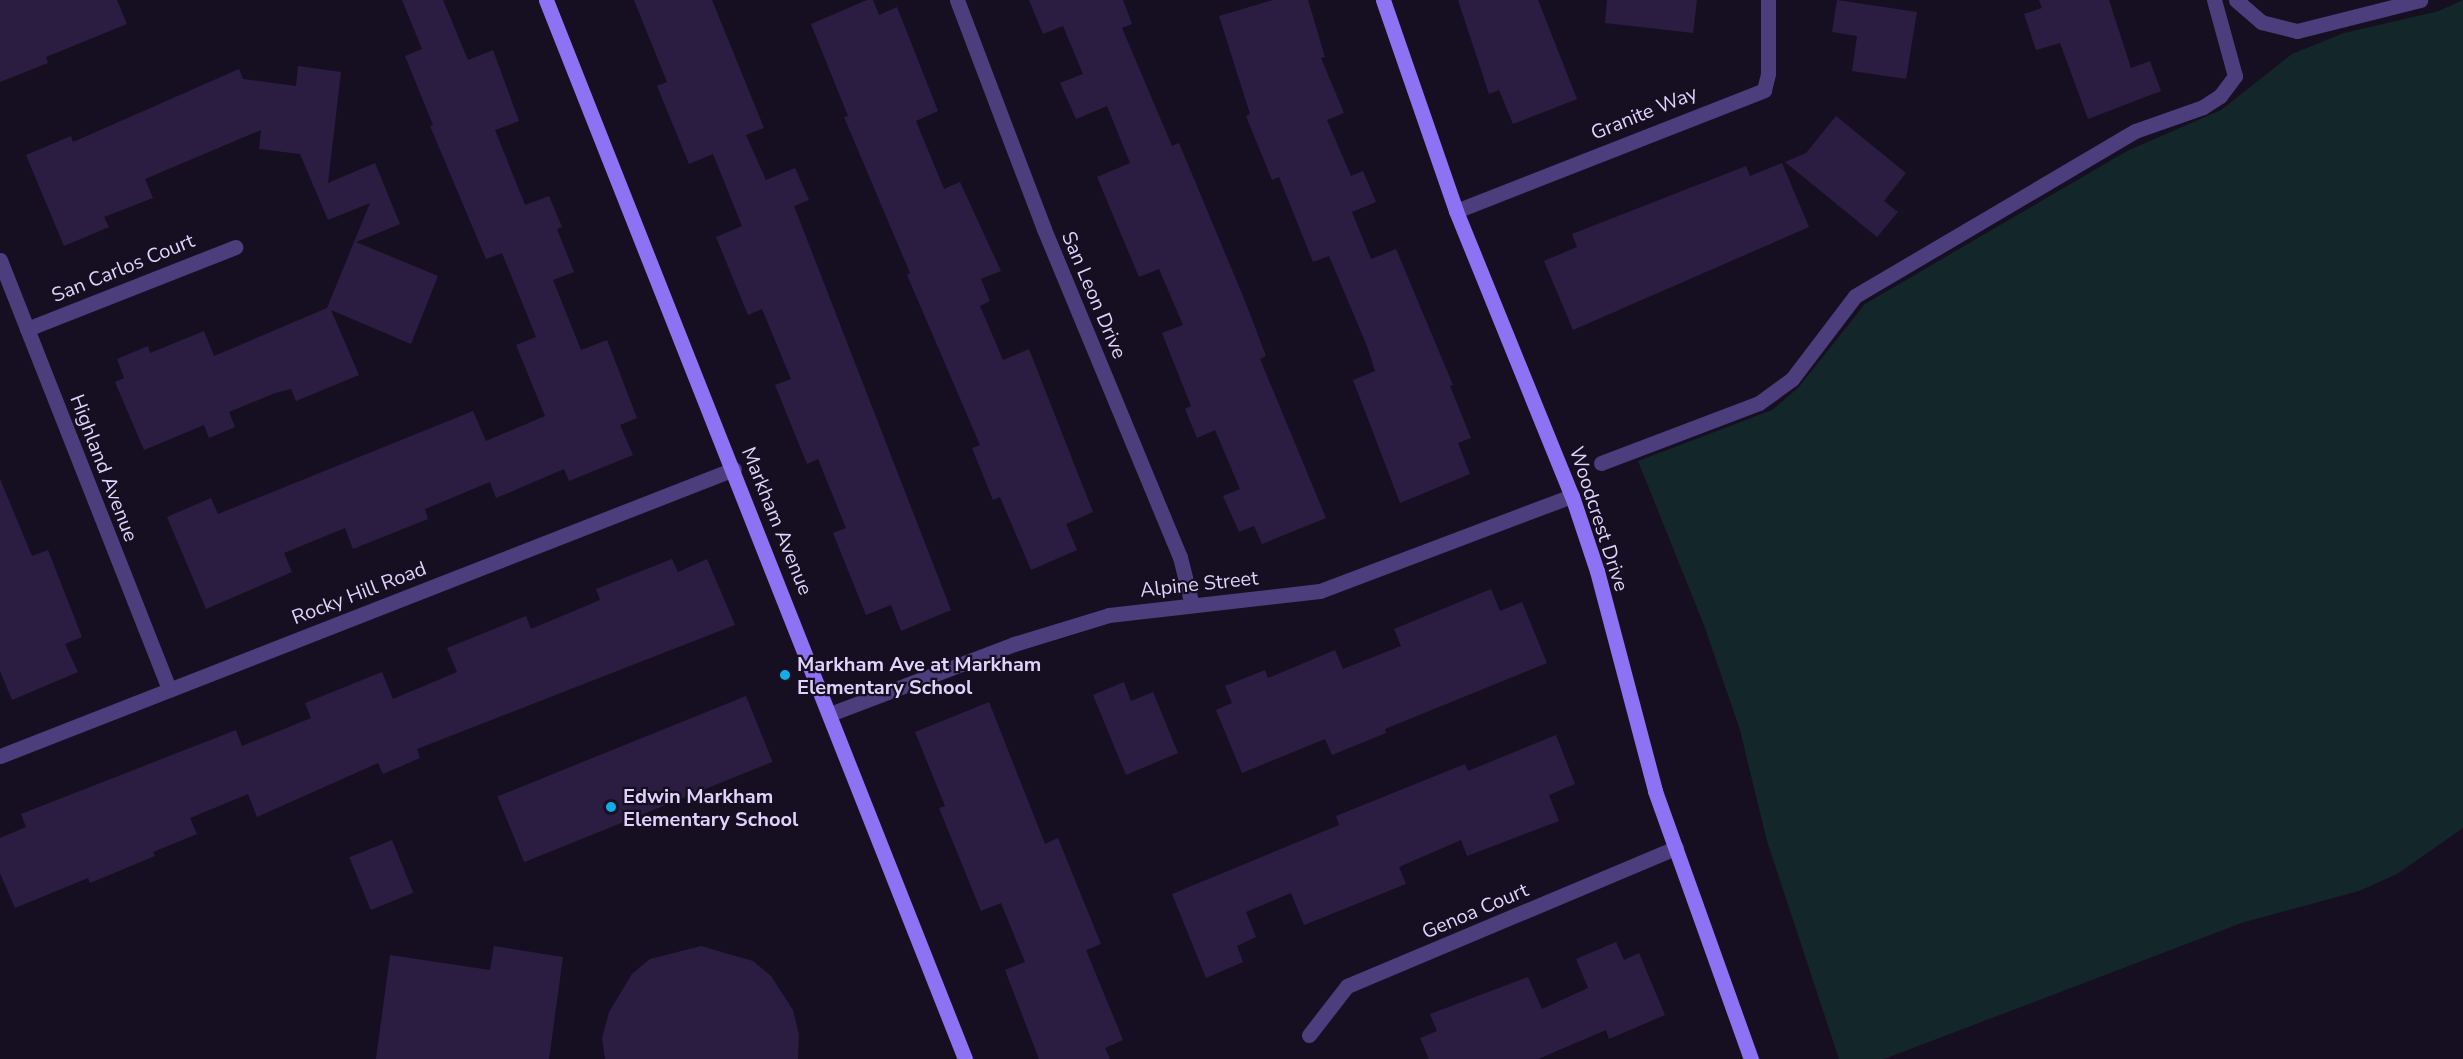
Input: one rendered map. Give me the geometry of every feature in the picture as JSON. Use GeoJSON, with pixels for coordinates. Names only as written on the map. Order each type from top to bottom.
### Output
{"type":"FeatureCollection","features":[{"type":"Feature","properties":{"kind":"street","name":"Markham Avenue"},"geometry":{"type":"LineString","coordinates":[[546,0],[734,469],[964,1059]]}},
{"type":"Feature","properties":{"kind":"street","name":"San Leon Drive"},"geometry":{"type":"LineString","coordinates":[[957,0],[1044,229],[1180,557],[1192,605]]}},
{"type":"Feature","properties":{"kind":"street","name":"Woodcrest Drive"},"geometry":{"type":"LineString","coordinates":[[1383,0],[1456,211],[1572,496],[1597,572],[1655,790],[1751,1059]]}},
{"type":"Feature","properties":{"kind":"street","name":"Granite Way"},"geometry":{"type":"LineString","coordinates":[[1456,211],[1764,90],[1768,74],[1768,0]]}},
{"type":"Feature","properties":{"kind":"street"},"geometry":{"type":"LineString","coordinates":[[1601,462],[1759,403],[1792,379],[1855,297],[2135,132],[2203,107],[2220,96],[2235,76],[2214,0]]}},
{"type":"Feature","properties":{"kind":"street"},"geometry":{"type":"LineString","coordinates":[[2236,0],[2261,22],[2297,31],[2420,0]]}},
{"type":"Feature","properties":{"kind":"street","name":"San Carlos Court"},"geometry":{"type":"LineString","coordinates":[[27,329],[235,247]]}},
{"type":"Feature","properties":{"kind":"street","name":"Highland Avenue"},"geometry":{"type":"LineString","coordinates":[[0,260],[170,690]]}},
{"type":"Feature","properties":{"kind":"street","name":"Rocky Hill Road"},"geometry":{"type":"LineString","coordinates":[[0,756],[734,469]]}},
{"type":"Feature","properties":{"kind":"street","name":"Alpine Street"},"geometry":{"type":"LineString","coordinates":[[830,714],[1014,644],[1109,615],[1320,591],[1572,496]]}},
{"type":"Feature","properties":{"kind":"street","name":"Genoa Court"},"geometry":{"type":"LineString","coordinates":[[1309,1035],[1347,986],[1676,848]]}},
{"type":"Feature","properties":{"kind":"green space"},"geometry":{"type":"Polygon","coordinates":[[[2463,0],[2463,828],[2397,874],[2359,891],[2244,922],[1884,1059],[1839,1059],[1767,841],[1740,730],[1704,625],[1638,461],[1772,410],[1798,388],[1865,304],[2127,151],[2221,110],[2292,54],[2344,33],[2439,11],[2463,0]]]}},
{"type":"Feature","properties":{"kind":"building"},"geometry":{"type":"Polygon","coordinates":[[[0,0],[117,0],[127,24],[46,57],[48,63],[0,82],[0,0]]]}},
{"type":"Feature","properties":{"kind":"building"},"geometry":{"type":"Polygon","coordinates":[[[402,0],[443,0],[468,60],[493,50],[519,121],[495,130],[525,205],[549,196],[562,227],[557,229],[574,272],[553,280],[581,350],[607,340],[637,418],[620,425],[633,455],[569,481],[564,469],[496,498],[490,482],[425,509],[428,519],[353,549],[345,528],[284,553],[292,572],[206,609],[167,517],[211,498],[218,514],[473,411],[486,441],[545,416],[516,345],[536,337],[502,253],[486,259],[430,126],[433,125],[405,56],[422,49],[402,0]]]}},
{"type":"Feature","properties":{"kind":"building"},"geometry":{"type":"Polygon","coordinates":[[[634,0],[712,0],[764,128],[746,135],[766,180],[795,168],[809,200],[794,206],[951,610],[901,631],[891,605],[866,615],[833,533],[846,528],[818,459],[807,464],[775,385],[791,379],[762,309],[748,315],[716,237],[742,226],[713,154],[689,164],[657,86],[667,82],[634,0]]]}},
{"type":"Feature","properties":{"kind":"building"},"geometry":{"type":"Polygon","coordinates":[[[867,0],[873,0],[879,15],[897,7],[938,111],[916,121],[944,189],[960,182],[1001,271],[981,279],[990,301],[980,306],[1003,360],[1029,349],[1093,512],[1066,524],[1077,550],[1031,570],[1000,497],[993,500],[972,448],[980,445],[907,275],[910,273],[844,117],[848,116],[811,24],[867,0]]]}},
{"type":"Feature","properties":{"kind":"building"},"geometry":{"type":"Polygon","coordinates":[[[1029,0],[1123,0],[1132,24],[1122,28],[1172,146],[1179,143],[1245,301],[1266,356],[1260,359],[1326,518],[1262,544],[1254,526],[1239,532],[1223,496],[1240,489],[1215,430],[1197,438],[1185,409],[1191,406],[1162,333],[1183,325],[1159,269],[1139,277],[1097,177],[1130,163],[1107,106],[1076,119],[1060,83],[1083,74],[1063,26],[1043,34],[1029,0]]]}},
{"type":"Feature","properties":{"kind":"building"},"geometry":{"type":"Polygon","coordinates":[[[1273,0],[1308,0],[1325,57],[1321,58],[1344,113],[1327,120],[1351,176],[1363,171],[1376,202],[1352,212],[1371,259],[1396,249],[1453,385],[1450,386],[1471,438],[1458,443],[1470,474],[1400,503],[1353,380],[1375,371],[1367,346],[1329,256],[1313,262],[1279,177],[1272,180],[1246,116],[1250,114],[1219,16],[1273,0]]]}},
{"type":"Feature","properties":{"kind":"building"},"geometry":{"type":"Polygon","coordinates":[[[1458,0],[1538,0],[1577,99],[1513,124],[1499,90],[1489,94],[1458,0]]]}},
{"type":"Feature","properties":{"kind":"building"},"geometry":{"type":"Polygon","coordinates":[[[1607,0],[1697,0],[1693,33],[1605,23],[1607,0]]]}},
{"type":"Feature","properties":{"kind":"building"},"geometry":{"type":"Polygon","coordinates":[[[1837,0],[1917,12],[1906,79],[1852,71],[1857,36],[1832,32],[1837,0]]]}},
{"type":"Feature","properties":{"kind":"building"},"geometry":{"type":"Polygon","coordinates":[[[2039,0],[2109,0],[2131,68],[2150,61],[2161,91],[2088,119],[2060,43],[2036,50],[2024,14],[2042,8],[2039,0]]]}},
{"type":"Feature","properties":{"kind":"building"},"geometry":{"type":"Polygon","coordinates":[[[298,66],[341,72],[328,183],[375,163],[400,224],[356,242],[438,276],[411,344],[331,310],[359,375],[296,401],[291,389],[275,393],[229,412],[235,427],[209,438],[204,425],[144,450],[115,382],[124,378],[117,359],[148,346],[150,353],[204,331],[214,356],[327,308],[370,203],[328,220],[300,154],[259,149],[261,130],[145,179],[153,198],[104,217],[109,227],[64,246],[26,155],[71,136],[73,142],[239,69],[243,79],[296,86],[298,66]]]}},
{"type":"Feature","properties":{"kind":"building"},"geometry":{"type":"Polygon","coordinates":[[[1836,116],[1906,173],[1884,201],[1898,212],[1877,237],[1785,162],[1806,153],[1836,116]]]}},
{"type":"Feature","properties":{"kind":"building"},"geometry":{"type":"Polygon","coordinates":[[[1782,163],[1809,227],[1573,330],[1544,261],[1577,247],[1572,234],[1746,166],[1750,176],[1782,163]]]}},
{"type":"Feature","properties":{"kind":"building"},"geometry":{"type":"Polygon","coordinates":[[[0,479],[32,556],[48,550],[82,637],[65,644],[78,672],[12,700],[0,671],[0,479]]]}},
{"type":"Feature","properties":{"kind":"building"},"geometry":{"type":"Polygon","coordinates":[[[672,559],[678,572],[707,559],[735,625],[417,749],[420,758],[383,774],[378,763],[257,817],[248,794],[190,818],[197,834],[153,852],[155,856],[90,883],[88,878],[15,908],[0,873],[0,838],[26,827],[21,814],[236,730],[242,746],[311,718],[305,703],[382,672],[393,699],[457,672],[447,648],[526,616],[531,629],[600,600],[596,589],[672,559]]]}},
{"type":"Feature","properties":{"kind":"building"},"geometry":{"type":"Polygon","coordinates":[[[1491,589],[1500,611],[1522,602],[1547,663],[1385,729],[1386,733],[1332,755],[1325,739],[1242,773],[1216,710],[1232,703],[1225,686],[1265,670],[1268,678],[1335,650],[1343,669],[1401,646],[1394,629],[1491,589]]]}},
{"type":"Feature","properties":{"kind":"building"},"geometry":{"type":"Polygon","coordinates":[[[1124,682],[1131,701],[1153,692],[1178,753],[1126,775],[1093,695],[1124,682]]]}},
{"type":"Feature","properties":{"kind":"building"},"geometry":{"type":"Polygon","coordinates":[[[746,696],[773,762],[524,862],[498,796],[746,696]]]}},
{"type":"Feature","properties":{"kind":"building"},"geometry":{"type":"Polygon","coordinates":[[[989,702],[1045,844],[1058,838],[1101,944],[1086,950],[1123,1040],[1105,1048],[1110,1059],[1039,1059],[1005,970],[1025,962],[1001,903],[981,911],[939,808],[945,806],[915,732],[989,702]]]}},
{"type":"Feature","properties":{"kind":"building"},"geometry":{"type":"Polygon","coordinates":[[[1556,735],[1575,784],[1549,795],[1559,821],[1467,856],[1461,840],[1399,867],[1406,884],[1304,925],[1291,893],[1246,912],[1256,937],[1237,946],[1243,962],[1206,978],[1172,894],[1339,825],[1336,816],[1465,764],[1468,771],[1556,735]]]}},
{"type":"Feature","properties":{"kind":"building"},"geometry":{"type":"Polygon","coordinates":[[[392,840],[413,893],[371,910],[349,857],[392,840]]]}},
{"type":"Feature","properties":{"kind":"building"},"geometry":{"type":"Polygon","coordinates":[[[1616,942],[1624,960],[1639,953],[1665,1015],[1609,1039],[1606,1030],[1538,1059],[1429,1059],[1420,1038],[1437,1031],[1430,1014],[1528,977],[1542,1009],[1588,988],[1576,959],[1616,942]]]}},
{"type":"Feature","properties":{"kind":"building"},"geometry":{"type":"Polygon","coordinates":[[[494,946],[563,957],[549,1059],[376,1059],[390,955],[490,970],[494,946]]]}},
{"type":"Feature","properties":{"kind":"building"},"geometry":{"type":"Polygon","coordinates":[[[701,946],[753,961],[771,976],[793,1010],[799,1035],[798,1059],[605,1059],[602,1038],[609,1012],[632,974],[650,959],[701,946]]]}},
{"type":"Feature","properties":{"kind":"place","name":"Markham Ave at Markham Elementary School"},"geometry":{"type":"Point","coordinates":[785,675]}},
{"type":"Feature","properties":{"kind":"place","name":"Edwin Markham Elementary School"},"geometry":{"type":"Point","coordinates":[611,807]}}]}
